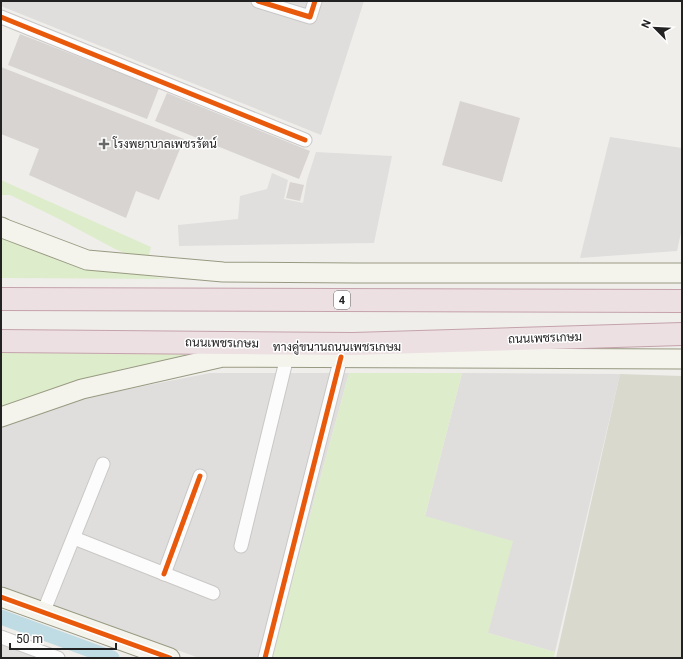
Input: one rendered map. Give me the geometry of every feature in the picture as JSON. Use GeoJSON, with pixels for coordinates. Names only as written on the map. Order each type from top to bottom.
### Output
{"type":"FeatureCollection","features":[{"type":"Feature","properties":{"kind":"highway","name":"4"},"geometry":{"type":"LineString","coordinates":[[1,299],[682,301]]}},
{"type":"Feature","properties":{"kind":"highway","name":"ถนนเพชรเกษม"},"geometry":{"type":"LineString","coordinates":[[1,341],[353,344],[682,334]]}},
{"type":"Feature","properties":{"kind":"main road","name":"4"},"geometry":{"type":"LineString","coordinates":[[1,227],[87,260],[222,272],[682,273]]}},
{"type":"Feature","properties":{"kind":"main road","name":"ทางคู่ขนานถนนเพชรเกษม"},"geometry":{"type":"LineString","coordinates":[[1,417],[82,389],[223,357],[682,359]]}},
{"type":"Feature","properties":{"kind":"main road"},"geometry":{"type":"LineString","coordinates":[[1,597],[170,658]]}},
{"type":"Feature","properties":{"kind":"street"},"geometry":{"type":"LineString","coordinates":[[258,1],[310,17],[314,1]]}},
{"type":"Feature","properties":{"kind":"street"},"geometry":{"type":"LineString","coordinates":[[1,17],[306,140]]}},
{"type":"Feature","properties":{"kind":"street"},"geometry":{"type":"LineString","coordinates":[[241,546],[287,357]]}},
{"type":"Feature","properties":{"kind":"street"},"geometry":{"type":"LineString","coordinates":[[265,658],[341,357]]}},
{"type":"Feature","properties":{"kind":"street"},"geometry":{"type":"LineString","coordinates":[[43,613],[104,464]]}},
{"type":"Feature","properties":{"kind":"street"},"geometry":{"type":"LineString","coordinates":[[164,574],[200,476]]}},
{"type":"Feature","properties":{"kind":"street"},"geometry":{"type":"LineString","coordinates":[[74,538],[213,593]]}},
{"type":"Feature","properties":{"kind":"street"},"geometry":{"type":"LineString","coordinates":[[1,637],[58,658]]}},
{"type":"Feature","properties":{"kind":"shaded area"},"geometry":{"type":"Polygon","coordinates":[[[1,1],[364,1],[321,135],[1,6],[1,1]]]}},
{"type":"Feature","properties":{"kind":"shaded area"},"geometry":{"type":"Polygon","coordinates":[[[610,137],[682,148],[682,228],[677,251],[580,258],[610,137]]]}},
{"type":"Feature","properties":{"kind":"shaded area"},"geometry":{"type":"Polygon","coordinates":[[[316,152],[392,156],[374,243],[179,246],[178,225],[238,219],[240,196],[267,189],[272,173],[288,180],[284,199],[303,203],[307,180],[316,152]]]}},
{"type":"Feature","properties":{"kind":"shaded area"},"geometry":{"type":"Polygon","coordinates":[[[210,373],[349,373],[271,658],[199,658],[1,586],[1,428],[78,399],[210,373]]]}},
{"type":"Feature","properties":{"kind":"shaded area"},"geometry":{"type":"Polygon","coordinates":[[[462,373],[620,374],[555,652],[488,633],[425,516],[462,373]]]}},
{"type":"Feature","properties":{"kind":"shaded area"},"geometry":{"type":"Polygon","coordinates":[[[620,374],[682,376],[682,658],[556,658],[620,374]]]}},
{"type":"Feature","properties":{"kind":"shaded area"},"geometry":{"type":"Polygon","coordinates":[[[1,644],[40,658],[1,658],[1,644]]]}},
{"type":"Feature","properties":{"kind":"green space"},"geometry":{"type":"Polygon","coordinates":[[[1,180],[151,247],[149,255],[135,257],[115,249],[10,195],[1,195],[1,180]]]}},
{"type":"Feature","properties":{"kind":"green space"},"geometry":{"type":"Polygon","coordinates":[[[1,236],[24,247],[71,265],[170,279],[1,278],[1,236]]]}},
{"type":"Feature","properties":{"kind":"green space"},"geometry":{"type":"Polygon","coordinates":[[[244,348],[126,368],[46,391],[1,408],[1,349],[244,348]]]}},
{"type":"Feature","properties":{"kind":"green space"},"geometry":{"type":"Polygon","coordinates":[[[349,373],[462,373],[425,516],[513,541],[488,633],[555,652],[554,658],[271,658],[349,373]]]}},
{"type":"Feature","properties":{"kind":"building"},"geometry":{"type":"Polygon","coordinates":[[[20,34],[159,88],[147,119],[8,65],[20,34]]]}},
{"type":"Feature","properties":{"kind":"building","name":"โรงพยาบาลเพชรรัตน์"},"geometry":{"type":"Polygon","coordinates":[[[1,67],[184,139],[159,200],[136,191],[126,218],[29,175],[39,149],[1,134],[1,67]]]}},
{"type":"Feature","properties":{"kind":"building"},"geometry":{"type":"Polygon","coordinates":[[[167,93],[310,151],[299,179],[155,121],[167,93]]]}},
{"type":"Feature","properties":{"kind":"building"},"geometry":{"type":"Polygon","coordinates":[[[460,101],[520,118],[502,182],[442,165],[460,101]]]}},
{"type":"Feature","properties":{"kind":"building"},"geometry":{"type":"Polygon","coordinates":[[[290,182],[304,185],[300,201],[286,198],[290,182]]]}},
{"type":"Feature","properties":{"kind":"waterway"},"geometry":{"type":"LineString","coordinates":[[1,617],[112,658]]}},
{"type":"Feature","properties":{"kind":"cycle path"},"geometry":{"type":"LineString","coordinates":[[258,1],[310,17],[315,1]]}},
{"type":"Feature","properties":{"kind":"cycle path"},"geometry":{"type":"LineString","coordinates":[[1,17],[305,140]]}},
{"type":"Feature","properties":{"kind":"cycle path"},"geometry":{"type":"LineString","coordinates":[[265,658],[341,357]]}},
{"type":"Feature","properties":{"kind":"cycle path"},"geometry":{"type":"LineString","coordinates":[[164,574],[200,476]]}},
{"type":"Feature","properties":{"kind":"cycle path"},"geometry":{"type":"LineString","coordinates":[[1,597],[170,658]]}},
{"type":"Feature","properties":{"kind":"place","name":"โรงพยาบาลเพชรรัตน์"},"geometry":{"type":"Point","coordinates":[104,144]}}]}
